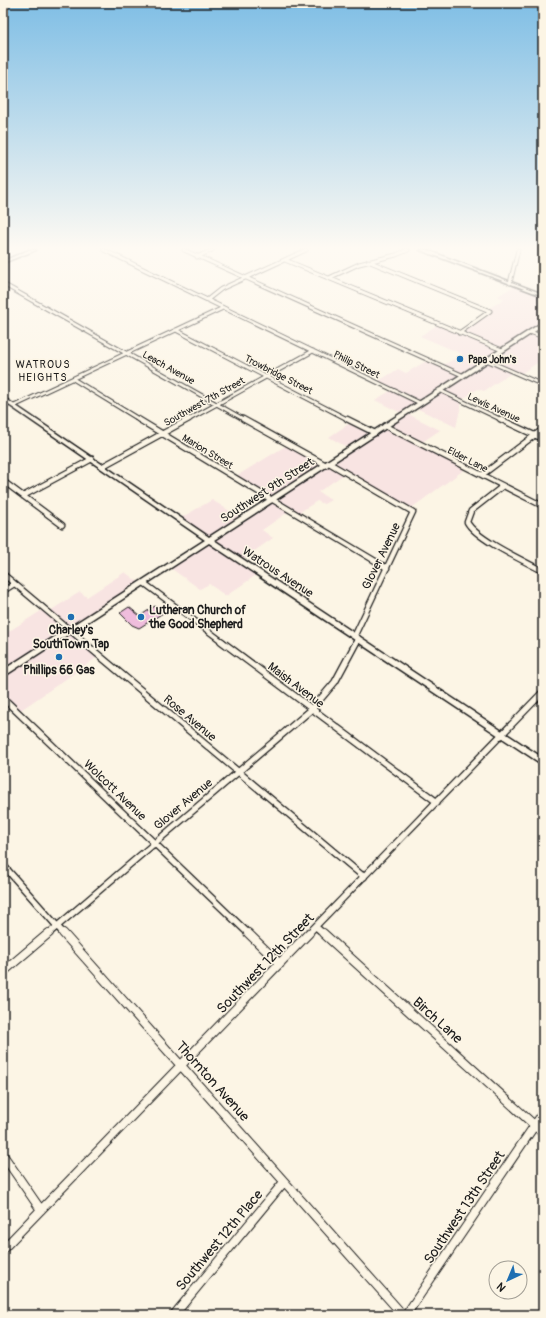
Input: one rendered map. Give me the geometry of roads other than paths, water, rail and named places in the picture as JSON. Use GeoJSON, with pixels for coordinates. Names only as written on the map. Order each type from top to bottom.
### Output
{"type":"FeatureCollection","features":[{"type":"Feature","properties":{"kind":"main road","name":"Southwest 9th Street"},"geometry":{"type":"LineString","coordinates":[[3,674],[543,324]]}},
{"type":"Feature","properties":{"kind":"main road","name":"Watrous Avenue"},"geometry":{"type":"LineString","coordinates":[[3,399],[103,466],[210,541],[356,636],[543,762]]}},
{"type":"Feature","properties":{"kind":"street","name":"Leach Avenue"},"geometry":{"type":"LineString","coordinates":[[52,312],[217,404],[410,509]]}},
{"type":"Feature","properties":{"kind":"street"},"geometry":{"type":"LineString","coordinates":[[14,406],[216,312]]}},
{"type":"Feature","properties":{"kind":"street","name":"Philip Street"},"geometry":{"type":"LineString","coordinates":[[230,312],[420,403]]}},
{"type":"Feature","properties":{"kind":"street"},"geometry":{"type":"LineString","coordinates":[[319,312],[462,376]]}},
{"type":"Feature","properties":{"kind":"street"},"geometry":{"type":"LineString","coordinates":[[408,312],[502,350]]}},
{"type":"Feature","properties":{"kind":"street"},"geometry":{"type":"LineString","coordinates":[[459,333],[489,314],[489,312]]}},
{"type":"Feature","properties":{"kind":"street","name":"Trowbridge Street"},"geometry":{"type":"LineString","coordinates":[[176,330],[375,432]]}},
{"type":"Feature","properties":{"kind":"street"},"geometry":{"type":"LineString","coordinates":[[530,332],[543,337]]}},
{"type":"Feature","properties":{"kind":"street","name":"Southwest 7th Street"},"geometry":{"type":"LineString","coordinates":[[103,466],[313,352]]}},
{"type":"Feature","properties":{"kind":"street"},"geometry":{"type":"LineString","coordinates":[[486,360],[543,385]]}},
{"type":"Feature","properties":{"kind":"street","name":"Marion Street"},"geometry":{"type":"LineString","coordinates":[[73,379],[387,568]]}},
{"type":"Feature","properties":{"kind":"street","name":"Lewis Avenue"},"geometry":{"type":"LineString","coordinates":[[439,390],[543,439]]}},
{"type":"Feature","properties":{"kind":"street","name":"Elder Lane"},"geometry":{"type":"LineString","coordinates":[[385,426],[543,506]]}},
{"type":"Feature","properties":{"kind":"street"},"geometry":{"type":"LineString","coordinates":[[482,475],[543,429]]}},
{"type":"Feature","properties":{"kind":"street"},"geometry":{"type":"LineString","coordinates":[[23,496],[92,459]]}},
{"type":"Feature","properties":{"kind":"street"},"geometry":{"type":"LineString","coordinates":[[3,481],[62,525]]}},
{"type":"Feature","properties":{"kind":"street"},"geometry":{"type":"LineString","coordinates":[[503,486],[477,504],[468,516],[470,528],[483,538],[543,571]]}},
{"type":"Feature","properties":{"kind":"street","name":"Glover Avenue"},"geometry":{"type":"LineString","coordinates":[[3,972],[312,709],[335,682],[413,515],[410,509]]}},
{"type":"Feature","properties":{"kind":"street","name":"Rose Avenue"},"geometry":{"type":"LineString","coordinates":[[3,574],[364,878]]}},
{"type":"Feature","properties":{"kind":"street","name":"Maish Avenue"},"geometry":{"type":"LineString","coordinates":[[144,583],[437,802]]}},
{"type":"Feature","properties":{"kind":"street"},"geometry":{"type":"LineString","coordinates":[[3,591],[14,584]]}},
{"type":"Feature","properties":{"kind":"street","name":"Southwest 12th Street"},"geometry":{"type":"LineString","coordinates":[[3,1249],[543,692]]}},
{"type":"Feature","properties":{"kind":"street","name":"Wolcott Avenue"},"geometry":{"type":"LineString","coordinates":[[3,698],[280,964]]}},
{"type":"Feature","properties":{"kind":"street","name":"Thornton Avenue"},"geometry":{"type":"LineString","coordinates":[[3,865],[58,925],[181,1066],[403,1315]]}},
{"type":"Feature","properties":{"kind":"street","name":"Birch Lane"},"geometry":{"type":"LineString","coordinates":[[316,927],[543,1133]]}},
{"type":"Feature","properties":{"kind":"street","name":"Southwest 13th Street"},"geometry":{"type":"LineString","coordinates":[[406,1315],[543,1113]]}},
{"type":"Feature","properties":{"kind":"street"},"geometry":{"type":"LineString","coordinates":[[3,1155],[41,1210]]}},
{"type":"Feature","properties":{"kind":"street","name":"Southwest 12th Place"},"geometry":{"type":"LineString","coordinates":[[174,1315],[284,1182]]}},
{"type":"Feature","properties":{"kind":"place","name":"Papa John's"},"geometry":{"type":"Point","coordinates":[460,359]}},
{"type":"Feature","properties":{"kind":"place","name":"Charley's SouthTown Tap"},"geometry":{"type":"Point","coordinates":[71,617]}},
{"type":"Feature","properties":{"kind":"place","name":"Lutheran Church of the Good Shepherd"},"geometry":{"type":"Point","coordinates":[141,617]}},
{"type":"Feature","properties":{"kind":"place","name":"Phillips 66 Gas"},"geometry":{"type":"Point","coordinates":[59,657]}},
{"type":"Feature","properties":{"kind":"district","name":"WATROUS HEIGHTS"},"geometry":{"type":"Point","coordinates":[43,370]}}]}
